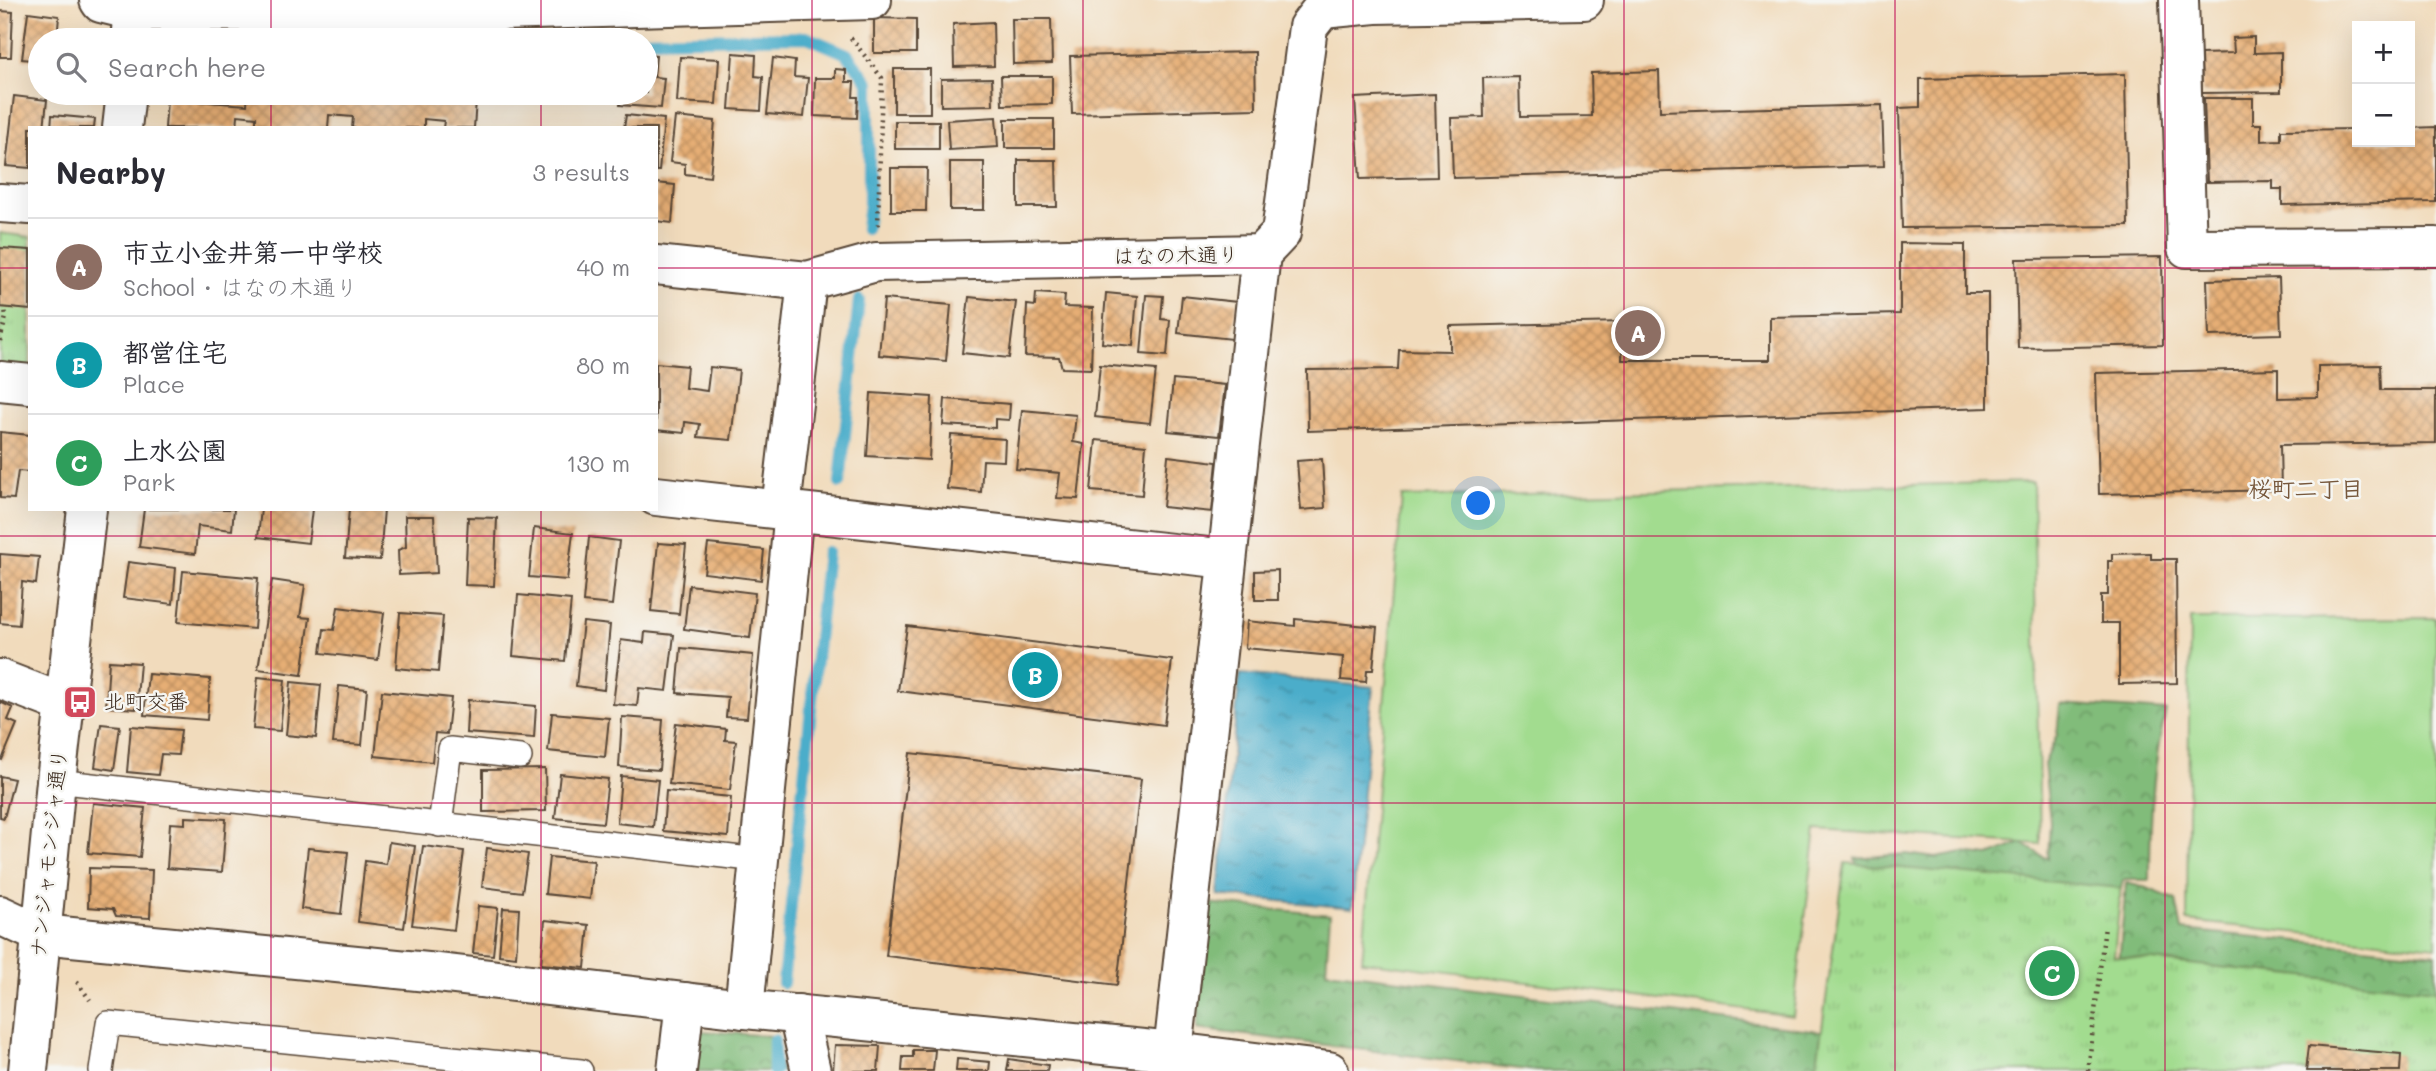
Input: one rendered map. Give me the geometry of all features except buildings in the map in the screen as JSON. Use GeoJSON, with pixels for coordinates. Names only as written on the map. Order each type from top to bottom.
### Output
{"type":"FeatureCollection","features":[{"type":"Feature","properties":{"kind":"street"},"geometry":{"type":"LineString","coordinates":[[110,11],[179,5],[435,7],[872,0]]}},
{"type":"Feature","properties":{"kind":"street","name":"はなの木通り"},"geometry":{"type":"LineString","coordinates":[[658,265],[807,281],[876,262],[1261,254],[1281,233],[1308,27],[1316,4],[1584,0]]}},
{"type":"Feature","properties":{"kind":"street"},"geometry":{"type":"LineString","coordinates":[[2179,0],[2187,248],[2436,247]]}},
{"type":"Feature","properties":{"kind":"street"},"geometry":{"type":"LineString","coordinates":[[122,126],[125,105]]}},
{"type":"Feature","properties":{"kind":"street"},"geometry":{"type":"LineString","coordinates":[[0,203],[28,205]]}},
{"type":"Feature","properties":{"kind":"street"},"geometry":{"type":"LineString","coordinates":[[1173,1052],[1261,254]]}},
{"type":"Feature","properties":{"kind":"street"},"geometry":{"type":"LineString","coordinates":[[744,1009],[807,281]]}},
{"type":"Feature","properties":{"kind":"street"},"geometry":{"type":"LineString","coordinates":[[0,381],[28,384]]}},
{"type":"Feature","properties":{"kind":"street"},"geometry":{"type":"LineString","coordinates":[[658,496],[1227,559]]}},
{"type":"Feature","properties":{"kind":"street","name":"ナンジャモンジャ通り"},"geometry":{"type":"LineString","coordinates":[[28,1071],[56,781],[87,511]]}},
{"type":"Feature","properties":{"kind":"street"},"geometry":{"type":"LineString","coordinates":[[0,679],[65,704]]}},
{"type":"Feature","properties":{"kind":"street"},"geometry":{"type":"LineString","coordinates":[[0,915],[41,934],[438,973],[744,1009],[1173,1052],[1221,1065],[1329,1071]]}},
{"type":"Feature","properties":{"kind":"street"},"geometry":{"type":"LineString","coordinates":[[677,1071],[685,1002]]}},
{"type":"Feature","properties":{"kind":"street"},"geometry":{"type":"LineString","coordinates":[[798,1014],[811,1071]]}},
{"type":"Feature","properties":{"kind":"lane"},"geometry":{"type":"LineString","coordinates":[[440,825],[450,749],[520,757]]}},
{"type":"Feature","properties":{"kind":"lane"},"geometry":{"type":"LineString","coordinates":[[56,781],[759,860]]}},
{"type":"Feature","properties":{"kind":"lane"},"geometry":{"type":"LineString","coordinates":[[101,1071],[108,1023],[581,1071]]}},
{"type":"Feature","properties":{"kind":"path"},"geometry":{"type":"LineString","coordinates":[[822,2],[882,78],[876,262]]}},
{"type":"Feature","properties":{"kind":"path"},"geometry":{"type":"LineString","coordinates":[[0,341],[6,317],[5,307]]}},
{"type":"Feature","properties":{"kind":"path"},"geometry":{"type":"LineString","coordinates":[[2088,1071],[2105,926]]}},
{"type":"Feature","properties":{"kind":"green space"},"geometry":{"type":"Polygon","coordinates":[[[0,233],[28,237],[28,375],[0,372],[0,233]]]}},
{"type":"Feature","properties":{"kind":"green space"},"geometry":{"type":"Polygon","coordinates":[[[2033,482],[2040,844],[1816,830],[1793,1016],[1362,961],[1402,497],[2033,482]]]}},
{"type":"Feature","properties":{"kind":"green space"},"geometry":{"type":"Polygon","coordinates":[[[2436,618],[2436,947],[2187,921],[2190,619],[2436,618]]]}},
{"type":"Feature","properties":{"kind":"green space"},"geometry":{"type":"Polygon","coordinates":[[[2060,704],[2166,711],[2153,795],[2150,880],[2123,880],[2113,921],[1861,891],[1855,858],[1906,854],[1936,858],[1963,853],[1989,856],[2021,843],[2048,859],[2050,821],[2044,764],[2057,735],[2060,704]]]}},
{"type":"Feature","properties":{"kind":"green space"},"geometry":{"type":"Polygon","coordinates":[[[1845,863],[2121,888],[2114,956],[2436,990],[2436,1071],[1816,1071],[1845,863]]]}},
{"type":"Feature","properties":{"kind":"green space"},"geometry":{"type":"Polygon","coordinates":[[[2126,883],[2176,900],[2182,930],[2436,954],[2436,1071],[2117,987],[2126,883]]]}},
{"type":"Feature","properties":{"kind":"green space"},"geometry":{"type":"Polygon","coordinates":[[[1207,903],[1330,915],[1326,971],[1821,1031],[1817,1071],[1537,1071],[1197,1029],[1207,903]]]}},
{"type":"Feature","properties":{"kind":"green space"},"geometry":{"type":"Polygon","coordinates":[[[687,1030],[772,1036],[782,1071],[682,1071],[687,1030]]]}},
{"type":"Feature","properties":{"kind":"water"},"geometry":{"type":"Polygon","coordinates":[[[1240,674],[1373,687],[1352,908],[1218,895],[1240,674]]]}},
{"type":"Feature","properties":{"kind":"waterway"},"geometry":{"type":"LineString","coordinates":[[658,40],[807,37],[847,54],[869,83],[869,205],[866,229]]}},
{"type":"Feature","properties":{"kind":"waterway"},"geometry":{"type":"LineString","coordinates":[[840,483],[859,300]]}},
{"type":"Feature","properties":{"kind":"waterway"},"geometry":{"type":"LineString","coordinates":[[783,983],[827,552]]}},
{"type":"Feature","properties":{"kind":"waterway"},"geometry":{"type":"LineString","coordinates":[[774,1040],[774,1071]]}},
{"type":"Feature","properties":{"kind":"place","name":"市立小金井第一中学校"},"geometry":{"type":"Point","coordinates":[1638,333]}},
{"type":"Feature","properties":{"kind":"place","name":"都営住宅"},"geometry":{"type":"Point","coordinates":[1035,675]}},
{"type":"Feature","properties":{"kind":"place","name":"北町交番"},"geometry":{"type":"Point","coordinates":[80,702]}},
{"type":"Feature","properties":{"kind":"place","name":"上水公園"},"geometry":{"type":"Point","coordinates":[2052,973]}},
{"type":"Feature","properties":{"kind":"district","name":"桜町二丁目"},"geometry":{"type":"Point","coordinates":[2306,489]}}]}
